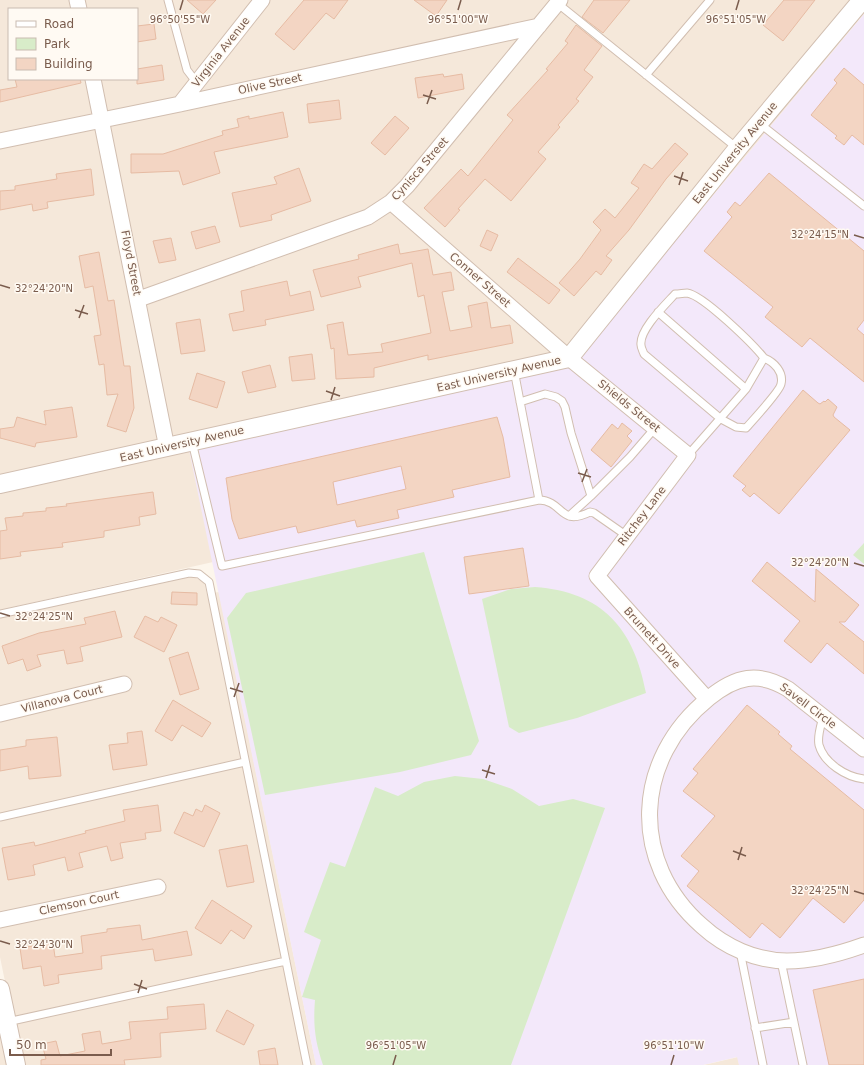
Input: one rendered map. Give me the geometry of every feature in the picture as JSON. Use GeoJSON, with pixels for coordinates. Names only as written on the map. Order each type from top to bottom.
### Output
{"type":"FeatureCollection","features":[{"type":"Feature","properties":{"kind":"street","name":"Virginia Avenue"},"geometry":{"type":"LineString","coordinates":[[180,104],[262,0]]}},
{"type":"Feature","properties":{"kind":"street","name":"East University Avenue"},"geometry":{"type":"LineString","coordinates":[[0,484],[570,358],[759,122],[862,0]]}},
{"type":"Feature","properties":{"kind":"street","name":"Cynisca Street"},"geometry":{"type":"LineString","coordinates":[[139,299],[368,217],[391,202],[407,186],[558,2]]}},
{"type":"Feature","properties":{"kind":"street","name":"Olive Street"},"geometry":{"type":"LineString","coordinates":[[0,141],[180,104],[539,26]]}},
{"type":"Feature","properties":{"kind":"street","name":"Floyd Street"},"geometry":{"type":"LineString","coordinates":[[93,80],[139,299],[167,448]]}},
{"type":"Feature","properties":{"kind":"street","name":"Conner Street"},"geometry":{"type":"LineString","coordinates":[[391,202],[570,358]]}},
{"type":"Feature","properties":{"kind":"street","name":"Shields Street"},"geometry":{"type":"LineString","coordinates":[[570,358],[688,455]]}},
{"type":"Feature","properties":{"kind":"street","name":"Ritchey Lane"},"geometry":{"type":"LineString","coordinates":[[596,576],[688,455]]}},
{"type":"Feature","properties":{"kind":"street","name":"Brumett Drive"},"geometry":{"type":"LineString","coordinates":[[596,576],[707,699]]}},
{"type":"Feature","properties":{"kind":"street","name":"Savell Circle"},"geometry":{"type":"LineString","coordinates":[[864,749],[788,689],[775,681],[761,677],[746,677],[738,680],[707,699],[679,728],[667,745],[656,772],[650,799],[649,827],[654,849],[663,876],[676,899],[693,918],[712,935],[740,951],[760,958],[781,960],[814,960],[839,954],[864,945]]}},
{"type":"Feature","properties":{"kind":"street","name":"Villanova Court"},"geometry":{"type":"LineString","coordinates":[[0,714],[124,684]]}},
{"type":"Feature","properties":{"kind":"street","name":"Clemson Court"},"geometry":{"type":"LineString","coordinates":[[0,920],[158,886]]}},
{"type":"Feature","properties":{"kind":"street"},"geometry":{"type":"LineString","coordinates":[[0,989],[16,1065]]}},
{"type":"Feature","properties":{"kind":"lane"},"geometry":{"type":"LineString","coordinates":[[168,0],[187,70],[197,83]]}},
{"type":"Feature","properties":{"kind":"lane"},"geometry":{"type":"LineString","coordinates":[[646,75],[710,0]]}},
{"type":"Feature","properties":{"kind":"lane"},"geometry":{"type":"LineString","coordinates":[[558,2],[646,75],[738,148]]}},
{"type":"Feature","properties":{"kind":"lane"},"geometry":{"type":"LineString","coordinates":[[759,122],[864,206]]}},
{"type":"Feature","properties":{"kind":"lane"},"geometry":{"type":"LineString","coordinates":[[688,293],[701,300],[753,344],[764,358],[772,361],[778,369],[782,376],[781,385],[746,428],[736,427],[721,419],[644,354],[640,345],[642,334],[658,312],[675,294],[688,293]]}},
{"type":"Feature","properties":{"kind":"lane"},"geometry":{"type":"LineString","coordinates":[[658,312],[746,389]]}},
{"type":"Feature","properties":{"kind":"lane"},"geometry":{"type":"LineString","coordinates":[[688,455],[746,389],[764,358]]}},
{"type":"Feature","properties":{"kind":"lane"},"geometry":{"type":"LineString","coordinates":[[514,370],[539,500]]}},
{"type":"Feature","properties":{"kind":"lane"},"geometry":{"type":"LineString","coordinates":[[520,402],[545,394],[556,397],[562,401],[565,406],[571,433],[591,496]]}},
{"type":"Feature","properties":{"kind":"lane"},"geometry":{"type":"LineString","coordinates":[[569,516],[630,457],[654,428]]}},
{"type":"Feature","properties":{"kind":"lane"},"geometry":{"type":"LineString","coordinates":[[192,442],[222,566],[539,500],[552,502],[562,512],[569,516],[577,517],[590,512],[594,513],[627,536]]}},
{"type":"Feature","properties":{"kind":"lane"},"geometry":{"type":"LineString","coordinates":[[0,614],[189,572],[199,574],[209,582],[307,1065]]}},
{"type":"Feature","properties":{"kind":"lane"},"geometry":{"type":"LineString","coordinates":[[823,717],[818,744],[823,754],[841,771],[864,779]]}},
{"type":"Feature","properties":{"kind":"lane"},"geometry":{"type":"LineString","coordinates":[[0,817],[245,762]]}},
{"type":"Feature","properties":{"kind":"lane"},"geometry":{"type":"LineString","coordinates":[[740,951],[763,1065]]}},
{"type":"Feature","properties":{"kind":"lane"},"geometry":{"type":"LineString","coordinates":[[781,960],[803,1065]]}},
{"type":"Feature","properties":{"kind":"lane"},"geometry":{"type":"LineString","coordinates":[[8,1022],[286,961]]}},
{"type":"Feature","properties":{"kind":"lane"},"geometry":{"type":"LineString","coordinates":[[756,1028],[794,1022]]}},
{"type":"Feature","properties":{"kind":"shaded area"},"geometry":{"type":"Polygon","coordinates":[[[0,0],[864,0],[864,14],[576,360],[213,562],[0,610],[0,0]]]}},
{"type":"Feature","properties":{"kind":"shaded area"},"geometry":{"type":"Polygon","coordinates":[[[864,14],[864,1065],[739,1065],[737,1057],[703,1065],[316,1065],[189,450],[576,360],[864,14]]]}},
{"type":"Feature","properties":{"kind":"shaded area"},"geometry":{"type":"Polygon","coordinates":[[[189,575],[204,582],[207,594],[219,592],[316,1065],[22,1065],[0,957],[0,618],[189,575]]]}},
{"type":"Feature","properties":{"kind":"shaded area"},"geometry":{"type":"Polygon","coordinates":[[[0,1026],[8,1065],[0,1065],[0,1026]]]}},
{"type":"Feature","properties":{"kind":"shaded area"},"geometry":{"type":"Polygon","coordinates":[[[738,1057],[739,1065],[704,1065],[738,1057]]]}},
{"type":"Feature","properties":{"kind":"green space"},"geometry":{"type":"Polygon","coordinates":[[[864,543],[864,564],[853,555],[864,543]]]}},
{"type":"Feature","properties":{"kind":"green space"},"geometry":{"type":"Polygon","coordinates":[[[424,552],[479,741],[471,755],[400,772],[265,795],[227,618],[246,593],[424,552]]]}},
{"type":"Feature","properties":{"kind":"green space"},"geometry":{"type":"Polygon","coordinates":[[[535,587],[559,590],[579,597],[596,606],[611,618],[623,632],[633,650],[641,670],[646,693],[577,718],[519,733],[509,727],[482,599],[511,589],[535,587]]]}},
{"type":"Feature","properties":{"kind":"green space"},"geometry":{"type":"Polygon","coordinates":[[[455,776],[483,779],[512,789],[539,806],[573,799],[605,808],[511,1065],[323,1065],[315,1033],[315,1000],[302,997],[321,940],[304,932],[330,862],[345,867],[375,787],[398,796],[424,782],[455,776]]]}},
{"type":"Feature","properties":{"kind":"building"},"geometry":{"type":"Polygon","coordinates":[[[187,0],[216,0],[203,14],[187,0]]]}},
{"type":"Feature","properties":{"kind":"building"},"geometry":{"type":"Polygon","coordinates":[[[304,0],[348,0],[334,19],[326,13],[294,50],[275,34],[304,0]]]}},
{"type":"Feature","properties":{"kind":"building"},"geometry":{"type":"Polygon","coordinates":[[[414,0],[447,0],[436,16],[414,0]]]}},
{"type":"Feature","properties":{"kind":"building"},"geometry":{"type":"Polygon","coordinates":[[[594,0],[630,0],[603,33],[582,17],[594,0]]]}},
{"type":"Feature","properties":{"kind":"building"},"geometry":{"type":"Polygon","coordinates":[[[784,0],[815,0],[783,41],[763,25],[784,0]]]}},
{"type":"Feature","properties":{"kind":"building"},"geometry":{"type":"Polygon","coordinates":[[[154,24],[156,39],[138,42],[138,26],[154,24]]]}},
{"type":"Feature","properties":{"kind":"building"},"geometry":{"type":"Polygon","coordinates":[[[576,25],[602,46],[584,70],[593,77],[576,99],[579,101],[558,125],[560,127],[538,152],[546,159],[511,201],[485,179],[458,209],[460,210],[445,227],[424,208],[461,169],[468,176],[513,120],[507,115],[548,70],[546,69],[568,43],[565,41],[576,25]]]}},
{"type":"Feature","properties":{"kind":"building"},"geometry":{"type":"Polygon","coordinates":[[[162,65],[164,80],[137,84],[138,69],[162,65]]]}},
{"type":"Feature","properties":{"kind":"building"},"geometry":{"type":"Polygon","coordinates":[[[844,68],[864,85],[864,145],[852,135],[844,145],[835,138],[837,136],[811,115],[837,83],[834,80],[844,68]]]}},
{"type":"Feature","properties":{"kind":"building"},"geometry":{"type":"Polygon","coordinates":[[[443,74],[444,77],[462,74],[464,89],[418,98],[415,78],[443,74]]]}},
{"type":"Feature","properties":{"kind":"building"},"geometry":{"type":"Polygon","coordinates":[[[15,80],[80,80],[81,83],[0,102],[0,90],[17,87],[15,80]]]}},
{"type":"Feature","properties":{"kind":"building"},"geometry":{"type":"Polygon","coordinates":[[[339,100],[341,119],[309,123],[307,104],[339,100]]]}},
{"type":"Feature","properties":{"kind":"building"},"geometry":{"type":"Polygon","coordinates":[[[283,112],[288,137],[214,152],[220,173],[183,185],[179,171],[131,173],[131,154],[163,154],[223,135],[222,131],[239,127],[237,119],[249,116],[249,119],[283,112]]]}},
{"type":"Feature","properties":{"kind":"building"},"geometry":{"type":"Polygon","coordinates":[[[395,116],[409,128],[385,155],[371,143],[395,116]]]}},
{"type":"Feature","properties":{"kind":"building"},"geometry":{"type":"Polygon","coordinates":[[[675,143],[688,154],[666,179],[629,230],[606,256],[612,260],[601,275],[596,271],[574,296],[559,283],[580,259],[601,230],[593,222],[605,209],[615,218],[639,188],[631,183],[644,164],[652,169],[675,143]]]}},
{"type":"Feature","properties":{"kind":"building"},"geometry":{"type":"Polygon","coordinates":[[[299,168],[311,201],[271,215],[272,220],[240,227],[232,193],[277,184],[274,177],[299,168]]]}},
{"type":"Feature","properties":{"kind":"building"},"geometry":{"type":"Polygon","coordinates":[[[91,169],[94,195],[47,202],[48,208],[33,211],[32,204],[0,210],[0,191],[15,190],[15,186],[57,179],[56,174],[91,169]]]}},
{"type":"Feature","properties":{"kind":"building"},"geometry":{"type":"Polygon","coordinates":[[[769,173],[864,251],[864,320],[857,329],[864,335],[864,382],[810,338],[802,347],[765,317],[773,307],[704,251],[732,217],[727,212],[735,202],[740,206],[769,173]]]}},
{"type":"Feature","properties":{"kind":"building"},"geometry":{"type":"Polygon","coordinates":[[[215,226],[220,242],[196,249],[191,232],[215,226]]]}},
{"type":"Feature","properties":{"kind":"building"},"geometry":{"type":"Polygon","coordinates":[[[487,230],[498,235],[491,251],[480,246],[487,230]]]}},
{"type":"Feature","properties":{"kind":"building"},"geometry":{"type":"Polygon","coordinates":[[[171,238],[176,260],[159,263],[153,241],[171,238]]]}},
{"type":"Feature","properties":{"kind":"building"},"geometry":{"type":"Polygon","coordinates":[[[398,244],[400,254],[428,249],[433,275],[451,272],[454,290],[442,292],[450,331],[472,327],[468,306],[487,302],[491,328],[510,325],[513,343],[428,360],[428,355],[374,368],[374,377],[336,379],[334,348],[331,349],[327,325],[343,322],[348,355],[383,352],[381,344],[431,333],[424,295],[418,297],[412,263],[358,277],[361,287],[321,297],[313,270],[359,259],[358,255],[398,244]]]}},
{"type":"Feature","properties":{"kind":"building"},"geometry":{"type":"Polygon","coordinates":[[[99,252],[108,301],[114,300],[124,366],[130,366],[134,408],[126,432],[107,426],[118,394],[107,395],[104,364],[99,365],[94,336],[101,335],[93,286],[85,288],[79,256],[99,252]]]}},
{"type":"Feature","properties":{"kind":"building"},"geometry":{"type":"Polygon","coordinates":[[[518,258],[560,290],[549,304],[507,272],[518,258]]]}},
{"type":"Feature","properties":{"kind":"building"},"geometry":{"type":"Polygon","coordinates":[[[287,281],[290,296],[310,291],[314,310],[265,320],[266,325],[233,331],[229,314],[244,311],[241,291],[287,281]]]}},
{"type":"Feature","properties":{"kind":"building"},"geometry":{"type":"Polygon","coordinates":[[[200,319],[205,351],[181,354],[176,323],[200,319]]]}},
{"type":"Feature","properties":{"kind":"building"},"geometry":{"type":"Polygon","coordinates":[[[312,354],[315,379],[292,381],[289,357],[312,354]]]}},
{"type":"Feature","properties":{"kind":"building"},"geometry":{"type":"Polygon","coordinates":[[[270,365],[276,387],[248,393],[242,372],[270,365]]]}},
{"type":"Feature","properties":{"kind":"building"},"geometry":{"type":"Polygon","coordinates":[[[197,373],[225,382],[217,408],[189,399],[197,373]]]}},
{"type":"Feature","properties":{"kind":"building"},"geometry":{"type":"Polygon","coordinates":[[[803,390],[820,404],[828,399],[837,407],[833,415],[834,417],[850,430],[779,514],[754,493],[750,497],[742,490],[746,486],[733,476],[803,390]]]}},
{"type":"Feature","properties":{"kind":"building"},"geometry":{"type":"Polygon","coordinates":[[[72,407],[77,437],[36,443],[35,447],[0,438],[0,429],[14,427],[17,417],[46,425],[44,411],[72,407]]]}},
{"type":"Feature","properties":{"kind":"building"},"geometry":{"type":"Polygon","coordinates":[[[497,417],[503,437],[510,477],[452,490],[454,497],[397,510],[399,518],[357,527],[355,520],[298,533],[296,526],[239,539],[232,519],[226,478],[497,417]],[[401,466],[333,482],[337,505],[406,489],[401,466]]]}},
{"type":"Feature","properties":{"kind":"building"},"geometry":{"type":"Polygon","coordinates":[[[622,423],[632,431],[627,436],[632,441],[611,467],[591,450],[612,424],[618,429],[622,423]]]}},
{"type":"Feature","properties":{"kind":"building"},"geometry":{"type":"Polygon","coordinates":[[[153,492],[156,514],[139,517],[140,525],[104,531],[104,537],[62,543],[63,547],[20,552],[21,556],[0,559],[0,531],[7,530],[5,518],[23,516],[23,513],[46,511],[46,508],[67,506],[66,504],[153,492]]]}},
{"type":"Feature","properties":{"kind":"building"},"geometry":{"type":"Polygon","coordinates":[[[523,548],[529,586],[469,594],[464,557],[523,548]]]}},
{"type":"Feature","properties":{"kind":"building"},"geometry":{"type":"Polygon","coordinates":[[[767,562],[815,602],[816,569],[859,605],[845,622],[839,622],[864,642],[864,674],[827,643],[811,663],[784,641],[800,621],[752,581],[767,562]]]}},
{"type":"Feature","properties":{"kind":"building"},"geometry":{"type":"Polygon","coordinates":[[[172,592],[197,593],[197,605],[171,604],[172,592]]]}},
{"type":"Feature","properties":{"kind":"building"},"geometry":{"type":"Polygon","coordinates":[[[115,611],[122,637],[80,647],[83,661],[67,664],[64,650],[37,655],[41,666],[27,671],[23,659],[8,664],[2,646],[39,633],[86,624],[84,618],[115,611]]]}},
{"type":"Feature","properties":{"kind":"building"},"geometry":{"type":"Polygon","coordinates":[[[145,616],[158,622],[161,617],[177,625],[164,652],[134,637],[145,616]]]}},
{"type":"Feature","properties":{"kind":"building"},"geometry":{"type":"Polygon","coordinates":[[[188,652],[199,689],[180,695],[169,658],[188,652]]]}},
{"type":"Feature","properties":{"kind":"building"},"geometry":{"type":"Polygon","coordinates":[[[173,700],[211,723],[202,737],[182,725],[172,741],[155,731],[173,700]]]}},
{"type":"Feature","properties":{"kind":"building"},"geometry":{"type":"Polygon","coordinates":[[[747,705],[780,732],[778,734],[792,746],[790,749],[864,810],[864,900],[844,923],[813,898],[780,938],[762,923],[750,938],[687,886],[699,871],[681,856],[715,816],[683,791],[698,773],[693,769],[747,705]]]}},
{"type":"Feature","properties":{"kind":"building"},"geometry":{"type":"Polygon","coordinates":[[[142,731],[147,765],[113,770],[109,745],[128,743],[127,733],[142,731]]]}},
{"type":"Feature","properties":{"kind":"building"},"geometry":{"type":"Polygon","coordinates":[[[57,737],[61,776],[29,779],[28,766],[0,771],[0,750],[26,746],[26,740],[57,737]]]}},
{"type":"Feature","properties":{"kind":"building"},"geometry":{"type":"Polygon","coordinates":[[[158,805],[161,831],[145,833],[146,839],[120,843],[123,858],[111,861],[107,846],[79,853],[83,867],[68,871],[65,857],[33,865],[35,875],[8,880],[2,848],[34,842],[35,846],[86,833],[85,831],[125,821],[123,810],[158,805]]]}},
{"type":"Feature","properties":{"kind":"building"},"geometry":{"type":"Polygon","coordinates":[[[205,805],[220,813],[204,847],[174,833],[184,812],[193,816],[196,809],[202,812],[205,805]]]}},
{"type":"Feature","properties":{"kind":"building"},"geometry":{"type":"Polygon","coordinates":[[[247,845],[254,882],[227,887],[219,850],[247,845]]]}},
{"type":"Feature","properties":{"kind":"building"},"geometry":{"type":"Polygon","coordinates":[[[212,900],[252,926],[244,939],[231,930],[221,944],[195,928],[212,900]]]}},
{"type":"Feature","properties":{"kind":"building"},"geometry":{"type":"Polygon","coordinates":[[[140,925],[142,940],[187,931],[192,955],[155,961],[153,949],[101,956],[102,969],[58,975],[59,983],[44,986],[41,966],[23,969],[20,948],[53,943],[55,957],[83,953],[81,936],[107,932],[107,929],[140,925]]]}},
{"type":"Feature","properties":{"kind":"building"},"geometry":{"type":"Polygon","coordinates":[[[864,979],[864,1065],[829,1065],[813,990],[864,979]]]}},
{"type":"Feature","properties":{"kind":"building"},"geometry":{"type":"Polygon","coordinates":[[[204,1004],[206,1029],[160,1033],[161,1057],[124,1060],[125,1065],[41,1065],[41,1060],[46,1059],[42,1044],[56,1041],[60,1056],[85,1051],[82,1034],[100,1031],[102,1044],[131,1039],[129,1022],[168,1019],[167,1007],[204,1004]]]}},
{"type":"Feature","properties":{"kind":"building"},"geometry":{"type":"Polygon","coordinates":[[[227,1010],[254,1025],[244,1045],[216,1031],[227,1010]]]}},
{"type":"Feature","properties":{"kind":"building"},"geometry":{"type":"Polygon","coordinates":[[[275,1048],[278,1065],[260,1065],[258,1051],[275,1048]]]}}]}
